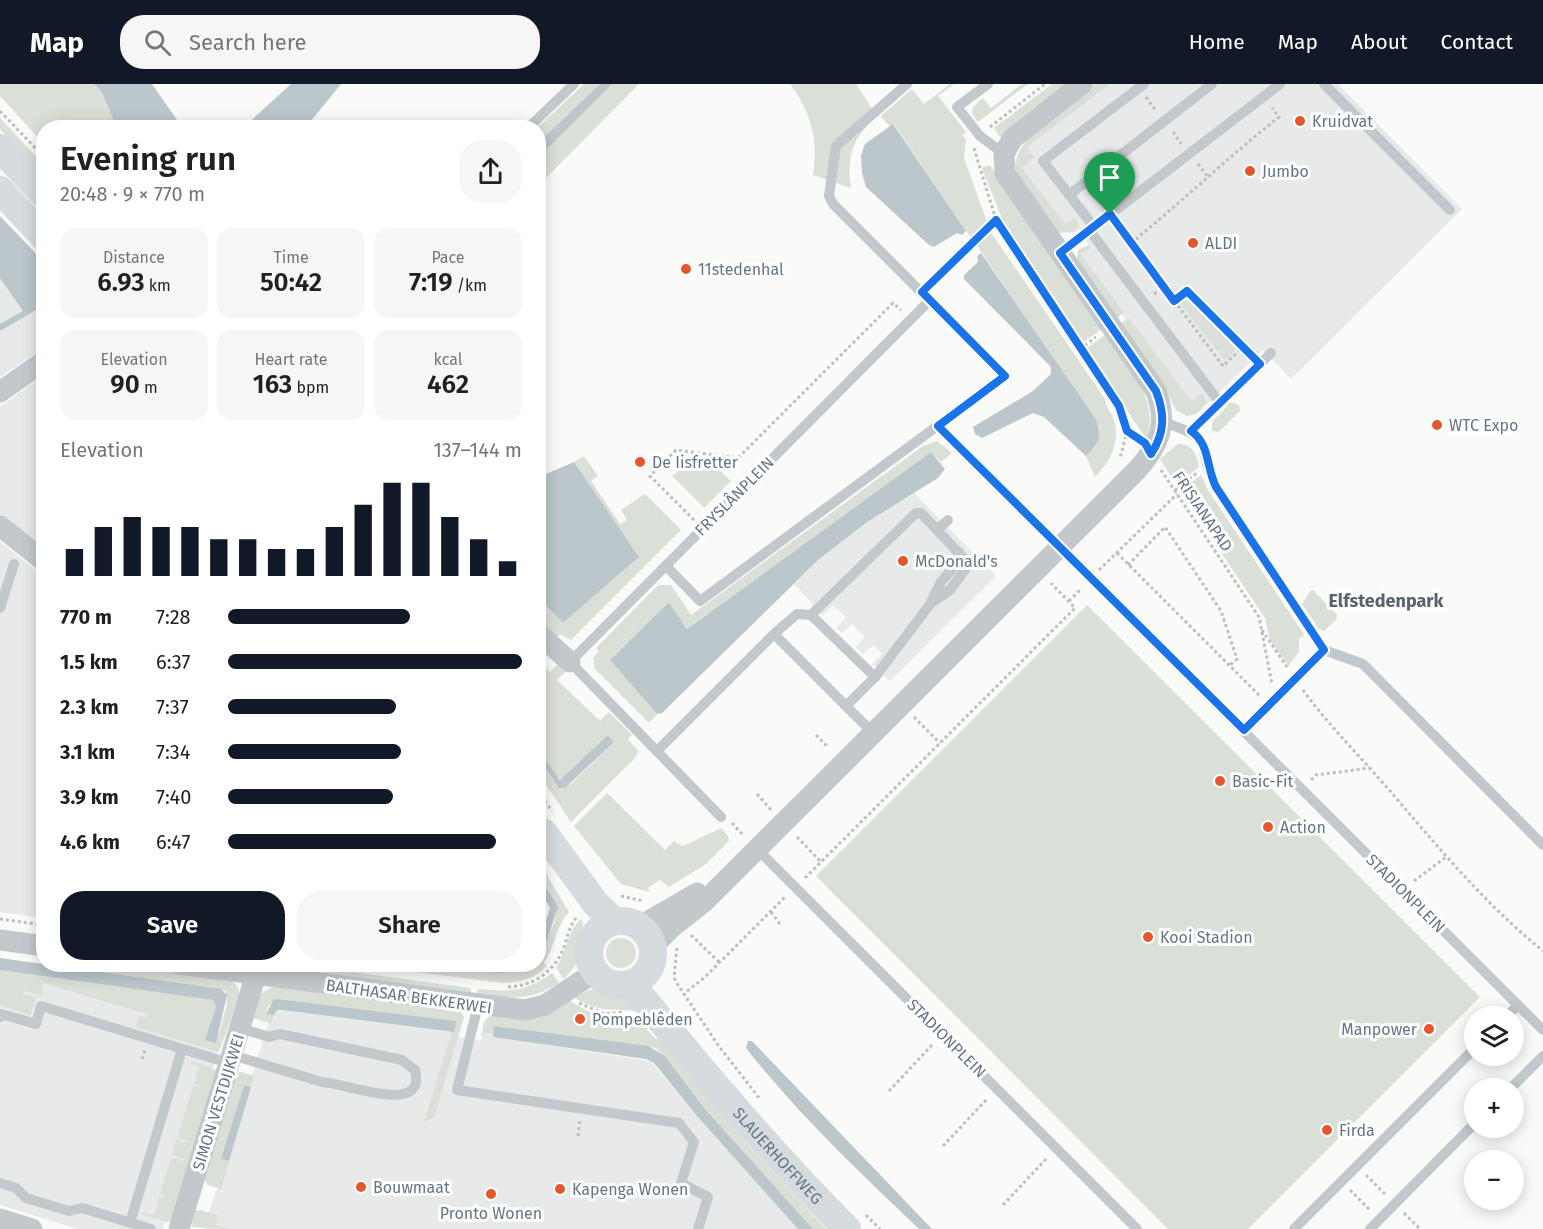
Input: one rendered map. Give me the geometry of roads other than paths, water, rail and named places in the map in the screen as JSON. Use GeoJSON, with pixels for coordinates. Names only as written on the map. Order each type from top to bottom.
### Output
{"type":"FeatureCollection","features":[{"type":"Feature","properties":{"kind":"main road"},"geometry":{"type":"LineString","coordinates":[[0,148],[36,186]]}},
{"type":"Feature","properties":{"kind":"main road"},"geometry":{"type":"LineString","coordinates":[[0,190],[36,228]]}},
{"type":"Feature","properties":{"kind":"main road","name":"SLAUERHOFFWEG"},"geometry":{"type":"LineString","coordinates":[[546,835],[623,930],[702,1057],[714,1081],[775,1154],[854,1220]]}},
{"type":"Feature","properties":{"kind":"main road","name":"SLAUERHOFFWEG"},"geometry":{"type":"LineString","coordinates":[[546,849],[623,930]]}},
{"type":"Feature","properties":{"kind":"main road"},"geometry":{"type":"LineString","coordinates":[[623,930],[618,986],[604,982],[595,972],[589,960],[589,946],[623,930]]}},
{"type":"Feature","properties":{"kind":"street"},"geometry":{"type":"LineString","coordinates":[[623,930],[705,901],[751,842],[872,732],[1060,547],[1151,454],[1160,439],[1163,422],[1162,407],[1147,376],[1005,173],[1004,154],[1012,139],[1082,84]]}},
{"type":"Feature","properties":{"kind":"street"},"geometry":{"type":"LineString","coordinates":[[0,392],[36,367]]}},
{"type":"Feature","properties":{"kind":"street"},"geometry":{"type":"LineString","coordinates":[[0,526],[36,555]]}},
{"type":"Feature","properties":{"kind":"street"},"geometry":{"type":"LineString","coordinates":[[546,640],[570,662]]}},
{"type":"Feature","properties":{"kind":"street"},"geometry":{"type":"LineString","coordinates":[[0,940],[36,945]]}},
{"type":"Feature","properties":{"kind":"street","name":"SIMON VESTDIJKWEI"},"geometry":{"type":"LineString","coordinates":[[179,1229],[257,972]]}},
{"type":"Feature","properties":{"kind":"street","name":"BALTHASAR BEKKERWEI"},"geometry":{"type":"LineString","coordinates":[[271,972],[505,1009],[536,1008],[545,1005],[595,972]]}},
{"type":"Feature","properties":{"kind":"street"},"geometry":{"type":"LineString","coordinates":[[0,1219],[33,1229]]}},
{"type":"Feature","properties":{"kind":"lane"},"geometry":{"type":"LineString","coordinates":[[536,120],[574,84]]}},
{"type":"Feature","properties":{"kind":"lane"},"geometry":{"type":"LineString","coordinates":[[666,566],[700,601],[1005,376],[833,204],[829,196],[836,146],[907,84]]}},
{"type":"Feature","properties":{"kind":"lane"},"geometry":{"type":"LineString","coordinates":[[988,84],[957,107],[980,136],[1004,154]]}},
{"type":"Feature","properties":{"kind":"lane"},"geometry":{"type":"LineString","coordinates":[[1070,195],[1212,84]]}},
{"type":"Feature","properties":{"kind":"lane"},"geometry":{"type":"LineString","coordinates":[[1060,253],[1280,84]]}},
{"type":"Feature","properties":{"kind":"lane"},"geometry":{"type":"LineString","coordinates":[[1324,84],[1450,210]]}},
{"type":"Feature","properties":{"kind":"lane"},"geometry":{"type":"LineString","coordinates":[[1143,89],[1043,161],[1220,403]]}},
{"type":"Feature","properties":{"kind":"lane","name":"FRYSLÂNPLEIN"},"geometry":{"type":"LineString","coordinates":[[570,662],[666,566],[926,296]]}},
{"type":"Feature","properties":{"kind":"lane"},"geometry":{"type":"LineString","coordinates":[[1191,431],[1271,353]]}},
{"type":"Feature","properties":{"kind":"lane"},"geometry":{"type":"LineString","coordinates":[[1163,422],[1191,431],[1200,437],[1205,447],[1208,468],[1216,487],[1324,650],[1363,664],[1543,845]]}},
{"type":"Feature","properties":{"kind":"lane","name":"STADIONPLEIN"},"geometry":{"type":"LineString","coordinates":[[938,426],[1543,1029]]}},
{"type":"Feature","properties":{"kind":"lane"},"geometry":{"type":"LineString","coordinates":[[811,615],[916,513],[921,513],[959,552],[959,561],[941,582],[931,603],[875,677],[846,706]]}},
{"type":"Feature","properties":{"kind":"lane"},"geometry":{"type":"LineString","coordinates":[[937,530],[948,520]]}},
{"type":"Feature","properties":{"kind":"lane"},"geometry":{"type":"LineString","coordinates":[[0,608],[14,564]]}},
{"type":"Feature","properties":{"kind":"lane"},"geometry":{"type":"LineString","coordinates":[[657,751],[797,614],[811,615],[875,677]]}},
{"type":"Feature","properties":{"kind":"lane"},"geometry":{"type":"LineString","coordinates":[[774,634],[872,732]]}},
{"type":"Feature","properties":{"kind":"lane"},"geometry":{"type":"LineString","coordinates":[[1244,730],[1324,650]]}},
{"type":"Feature","properties":{"kind":"lane"},"geometry":{"type":"LineString","coordinates":[[570,662],[725,818]]}},
{"type":"Feature","properties":{"kind":"lane","name":"STADIONPLEIN"},"geometry":{"type":"LineString","coordinates":[[751,842],[1137,1229]]}},
{"type":"Feature","properties":{"kind":"lane"},"geometry":{"type":"LineString","coordinates":[[478,1005],[457,1090],[679,1123],[694,1142],[681,1183],[708,1197],[698,1229]]}},
{"type":"Feature","properties":{"kind":"lane"},"geometry":{"type":"LineString","coordinates":[[0,1017],[1,1014],[36,1024],[41,1006],[183,1049],[322,1082],[338,1083],[397,1097],[411,1093],[415,1087],[415,1070],[402,1059],[280,1034],[269,1037],[240,1028]]}},
{"type":"Feature","properties":{"kind":"lane"},"geometry":{"type":"LineString","coordinates":[[130,1222],[183,1049]]}},
{"type":"Feature","properties":{"kind":"lane"},"geometry":{"type":"LineString","coordinates":[[1521,1078],[1543,1056]]}},
{"type":"Feature","properties":{"kind":"lane"},"geometry":{"type":"LineString","coordinates":[[1294,1229],[1464,1059]]}},
{"type":"Feature","properties":{"kind":"lane"},"geometry":{"type":"LineString","coordinates":[[1370,1229],[1464,1134]]}},
{"type":"Feature","properties":{"kind":"lane"},"geometry":{"type":"LineString","coordinates":[[0,1183],[16,1188],[26,1198],[37,1202],[69,1211],[82,1208],[151,1229]]}},
{"type":"Feature","properties":{"kind":"place","name":"Kruidvat"},"geometry":{"type":"Point","coordinates":[1300,121]}},
{"type":"Feature","properties":{"kind":"place","name":"Jumbo"},"geometry":{"type":"Point","coordinates":[1250,171]}},
{"type":"Feature","properties":{"kind":"place","name":"ALDI"},"geometry":{"type":"Point","coordinates":[1193,243]}},
{"type":"Feature","properties":{"kind":"place","name":"11stedenhal"},"geometry":{"type":"Point","coordinates":[686,269]}},
{"type":"Feature","properties":{"kind":"place","name":"WTC Expo"},"geometry":{"type":"Point","coordinates":[1437,425]}},
{"type":"Feature","properties":{"kind":"place","name":"De Iisfretter"},"geometry":{"type":"Point","coordinates":[640,462]}},
{"type":"Feature","properties":{"kind":"place","name":"McDonald's"},"geometry":{"type":"Point","coordinates":[903,561]}},
{"type":"Feature","properties":{"kind":"place","name":"Basic-Fit"},"geometry":{"type":"Point","coordinates":[1220,781]}},
{"type":"Feature","properties":{"kind":"place","name":"Action"},"geometry":{"type":"Point","coordinates":[1268,827]}},
{"type":"Feature","properties":{"kind":"place","name":"Kooi Stadion"},"geometry":{"type":"Point","coordinates":[1148,937]}},
{"type":"Feature","properties":{"kind":"place","name":"Pompeblêden"},"geometry":{"type":"Point","coordinates":[580,1019]}},
{"type":"Feature","properties":{"kind":"place","name":"Manpower"},"geometry":{"type":"Point","coordinates":[1429,1029]}},
{"type":"Feature","properties":{"kind":"place","name":"Firda"},"geometry":{"type":"Point","coordinates":[1327,1130]}},
{"type":"Feature","properties":{"kind":"place","name":"Bouwmaat"},"geometry":{"type":"Point","coordinates":[361,1187]}},
{"type":"Feature","properties":{"kind":"place","name":"Kapenga Wonen"},"geometry":{"type":"Point","coordinates":[560,1189]}},
{"type":"Feature","properties":{"kind":"place","name":"Pronto Wonen"},"geometry":{"type":"Point","coordinates":[491,1194]}},
{"type":"Feature","properties":{"kind":"district","name":"Elfstedenpark"},"geometry":{"type":"Point","coordinates":[1386,601]}}]}
